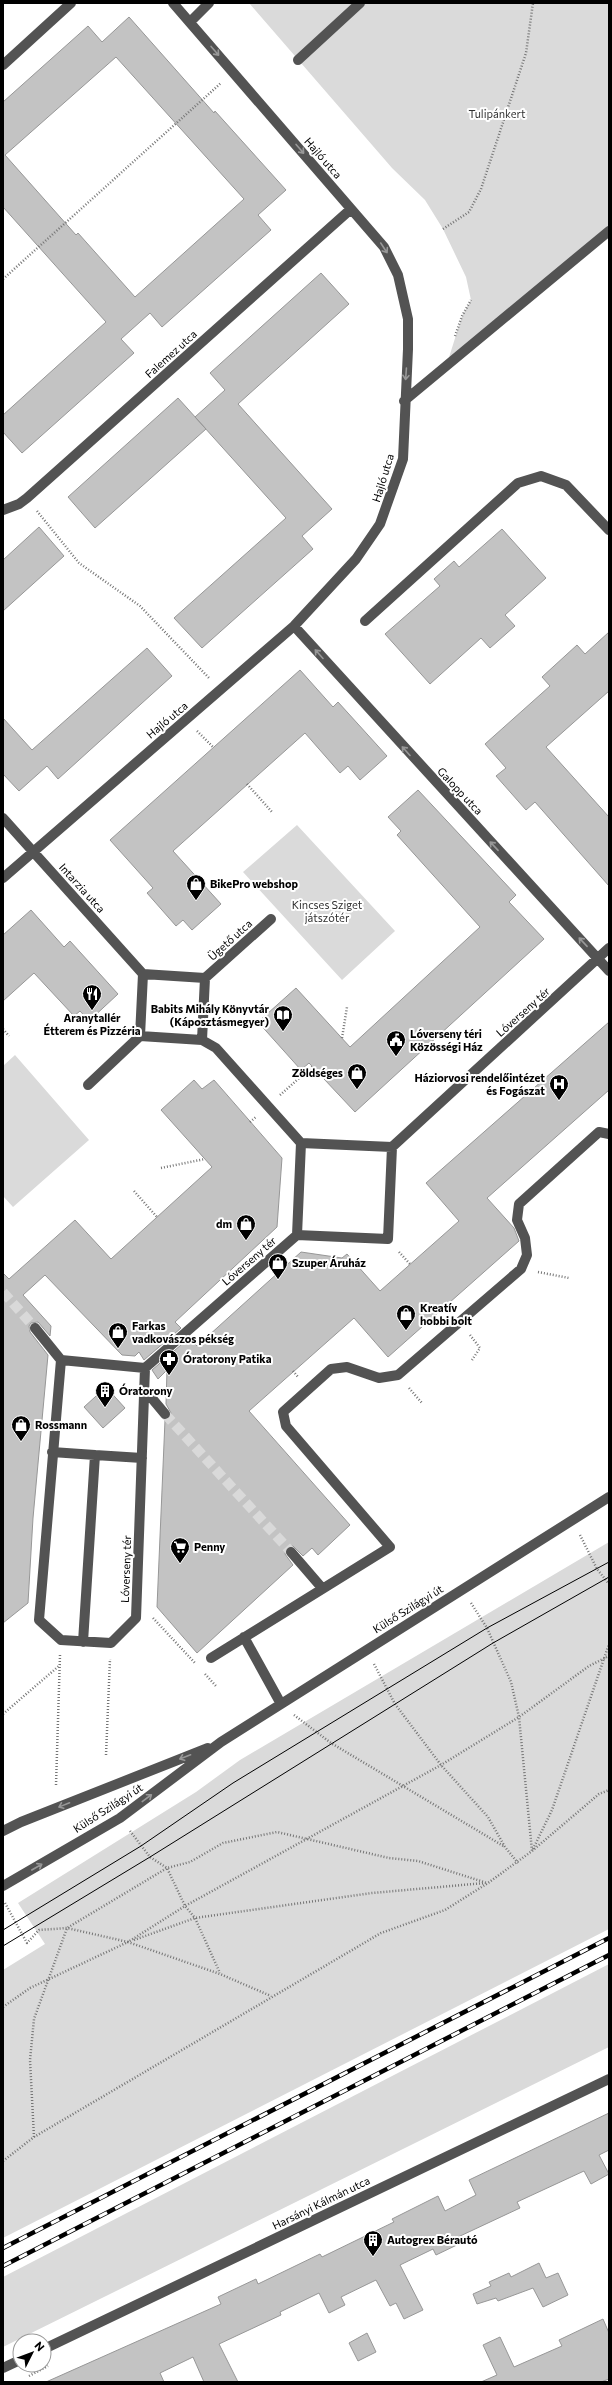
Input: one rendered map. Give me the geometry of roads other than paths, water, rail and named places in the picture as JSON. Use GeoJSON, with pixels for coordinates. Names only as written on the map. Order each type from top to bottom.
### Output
{"type":"FeatureCollection","features":[{"type":"Feature","properties":{"kind":"street"},"geometry":{"type":"LineString","coordinates":[[3,64],[71,3]]}},
{"type":"Feature","properties":{"kind":"street","name":"Hajló utca"},"geometry":{"type":"LineString","coordinates":[[3,878],[185,720],[221,691],[294,626],[356,559],[380,524],[403,459],[408,319],[398,275],[384,247],[173,3]]}},
{"type":"Feature","properties":{"kind":"street"},"geometry":{"type":"LineString","coordinates":[[190,22],[209,3]]}},
{"type":"Feature","properties":{"kind":"street"},"geometry":{"type":"LineString","coordinates":[[298,60],[360,3]]}},
{"type":"Feature","properties":{"kind":"street","name":"Falemez utca"},"geometry":{"type":"LineString","coordinates":[[3,510],[19,504],[27,498],[352,209]]}},
{"type":"Feature","properties":{"kind":"street"},"geometry":{"type":"LineString","coordinates":[[404,401],[609,231]]}},
{"type":"Feature","properties":{"kind":"street"},"geometry":{"type":"LineString","coordinates":[[365,621],[518,483],[541,476],[566,485],[609,530]]}},
{"type":"Feature","properties":{"kind":"street","name":"Galopp utca"},"geometry":{"type":"LineString","coordinates":[[294,626],[609,971]]}},
{"type":"Feature","properties":{"kind":"street","name":"Intarzia utca"},"geometry":{"type":"LineString","coordinates":[[3,818],[143,974]]}},
{"type":"Feature","properties":{"kind":"street","name":"Ügető utca"},"geometry":{"type":"LineString","coordinates":[[206,978],[271,919]]}},
{"type":"Feature","properties":{"kind":"street"},"geometry":{"type":"LineString","coordinates":[[598,959],[609,948]]}},
{"type":"Feature","properties":{"kind":"street","name":"Lóverseny tér"},"geometry":{"type":"LineString","coordinates":[[392,1147],[598,959]]}},
{"type":"Feature","properties":{"kind":"street"},"geometry":{"type":"LineString","coordinates":[[88,1085],[140,1036],[143,974],[206,978],[202,1040]]}},
{"type":"Feature","properties":{"kind":"street"},"geometry":{"type":"LineString","coordinates":[[140,1036],[202,1040],[216,1048],[300,1143],[297,1235],[388,1239],[392,1147],[300,1143]]}},
{"type":"Feature","properties":{"kind":"street"},"geometry":{"type":"LineString","coordinates":[[211,1658],[390,1547],[286,1426],[283,1412],[331,1369],[347,1367],[379,1378],[398,1375],[460,1323],[521,1269],[527,1255],[525,1238],[517,1220],[519,1204],[599,1132],[609,1134]]}},
{"type":"Feature","properties":{"kind":"street","name":"Lóverseny tér"},"geometry":{"type":"LineString","coordinates":[[83,1642],[111,1643],[136,1618],[145,1368],[297,1235]]}},
{"type":"Feature","properties":{"kind":"street"},"geometry":{"type":"LineString","coordinates":[[35,1328],[61,1360],[52,1452],[39,1620],[61,1640],[83,1642],[95,1455]]}},
{"type":"Feature","properties":{"kind":"street"},"geometry":{"type":"LineString","coordinates":[[61,1360],[145,1368]]}},
{"type":"Feature","properties":{"kind":"street"},"geometry":{"type":"LineString","coordinates":[[145,1390],[165,1414]]}},
{"type":"Feature","properties":{"kind":"street"},"geometry":{"type":"LineString","coordinates":[[52,1452],[142,1458]]}},
{"type":"Feature","properties":{"kind":"street","name":"Külső Szilágyi út"},"geometry":{"type":"LineString","coordinates":[[3,1886],[120,1818],[221,1742],[462,1588],[609,1497]]}},
{"type":"Feature","properties":{"kind":"street"},"geometry":{"type":"LineString","coordinates":[[291,1552],[322,1588]]}},
{"type":"Feature","properties":{"kind":"street"},"geometry":{"type":"LineString","coordinates":[[244,1638],[281,1704]]}},
{"type":"Feature","properties":{"kind":"street","name":"Külső Szilágyi út"},"geometry":{"type":"LineString","coordinates":[[3,1832],[21,1822],[221,1742]]}},
{"type":"Feature","properties":{"kind":"street","name":"Harsányi Kálmán utca"},"geometry":{"type":"LineString","coordinates":[[52,2345],[609,2079]]}},
{"type":"Feature","properties":{"kind":"tunnel"},"geometry":{"type":"LineString","coordinates":[[3,1292],[35,1328]]}},
{"type":"Feature","properties":{"kind":"tunnel"},"geometry":{"type":"LineString","coordinates":[[165,1414],[291,1552]]}},
{"type":"Feature","properties":{"kind":"tram line"},"geometry":{"type":"LineString","coordinates":[[3,1930],[141,1846],[233,1783],[487,1628],[609,1562]]}},
{"type":"Feature","properties":{"kind":"tram line"},"geometry":{"type":"LineString","coordinates":[[3,1946],[150,1857],[493,1643],[609,1577]]}},
{"type":"Feature","properties":{"kind":"railway"},"geometry":{"type":"LineString","coordinates":[[3,2248],[609,1938]]}},
{"type":"Feature","properties":{"kind":"railway"},"geometry":{"type":"LineString","coordinates":[[3,2266],[609,1955]]}},
{"type":"Feature","properties":{"kind":"place","name":"BikePro webshop"},"geometry":{"type":"Point","coordinates":[196,901]}},
{"type":"Feature","properties":{"kind":"place","name":"Aranytallér Étterem és Pizzéria"},"geometry":{"type":"Point","coordinates":[92,1011]}},
{"type":"Feature","properties":{"kind":"place","name":"Babits Mihály Könyvtár (Káposztásmegyer)"},"geometry":{"type":"Point","coordinates":[283,1032]}},
{"type":"Feature","properties":{"kind":"place","name":"Lóverseny téri Közösségi Ház"},"geometry":{"type":"Point","coordinates":[396,1057]}},
{"type":"Feature","properties":{"kind":"place","name":"Zöldséges"},"geometry":{"type":"Point","coordinates":[357,1090]}},
{"type":"Feature","properties":{"kind":"place","name":"Háziorvosi rendelőintézet és Fogászat"},"geometry":{"type":"Point","coordinates":[559,1101]}},
{"type":"Feature","properties":{"kind":"place","name":"dm"},"geometry":{"type":"Point","coordinates":[246,1241]}},
{"type":"Feature","properties":{"kind":"place","name":"Szuper Áruház"},"geometry":{"type":"Point","coordinates":[278,1280]}},
{"type":"Feature","properties":{"kind":"place","name":"Kreatív hobbi bolt"},"geometry":{"type":"Point","coordinates":[406,1331]}},
{"type":"Feature","properties":{"kind":"place","name":"Farkas vadkovászos pékség"},"geometry":{"type":"Point","coordinates":[118,1349]}},
{"type":"Feature","properties":{"kind":"place","name":"Óratorony Patika"},"geometry":{"type":"Point","coordinates":[169,1376]}},
{"type":"Feature","properties":{"kind":"place","name":"Óratorony"},"geometry":{"type":"Point","coordinates":[105,1408]}},
{"type":"Feature","properties":{"kind":"place","name":"Rossmann"},"geometry":{"type":"Point","coordinates":[21,1442]}},
{"type":"Feature","properties":{"kind":"place","name":"Penny"},"geometry":{"type":"Point","coordinates":[180,1564]}},
{"type":"Feature","properties":{"kind":"place","name":"Autogrex Bérautó"},"geometry":{"type":"Point","coordinates":[373,2257]}},
{"type":"Feature","properties":{"kind":"park label","name":"Tulipánkert"},"geometry":{"type":"Point","coordinates":[497,114]}},
{"type":"Feature","properties":{"kind":"park label","name":"Kincses Sziget játszótér"},"geometry":{"type":"Point","coordinates":[327,911]}}]}
